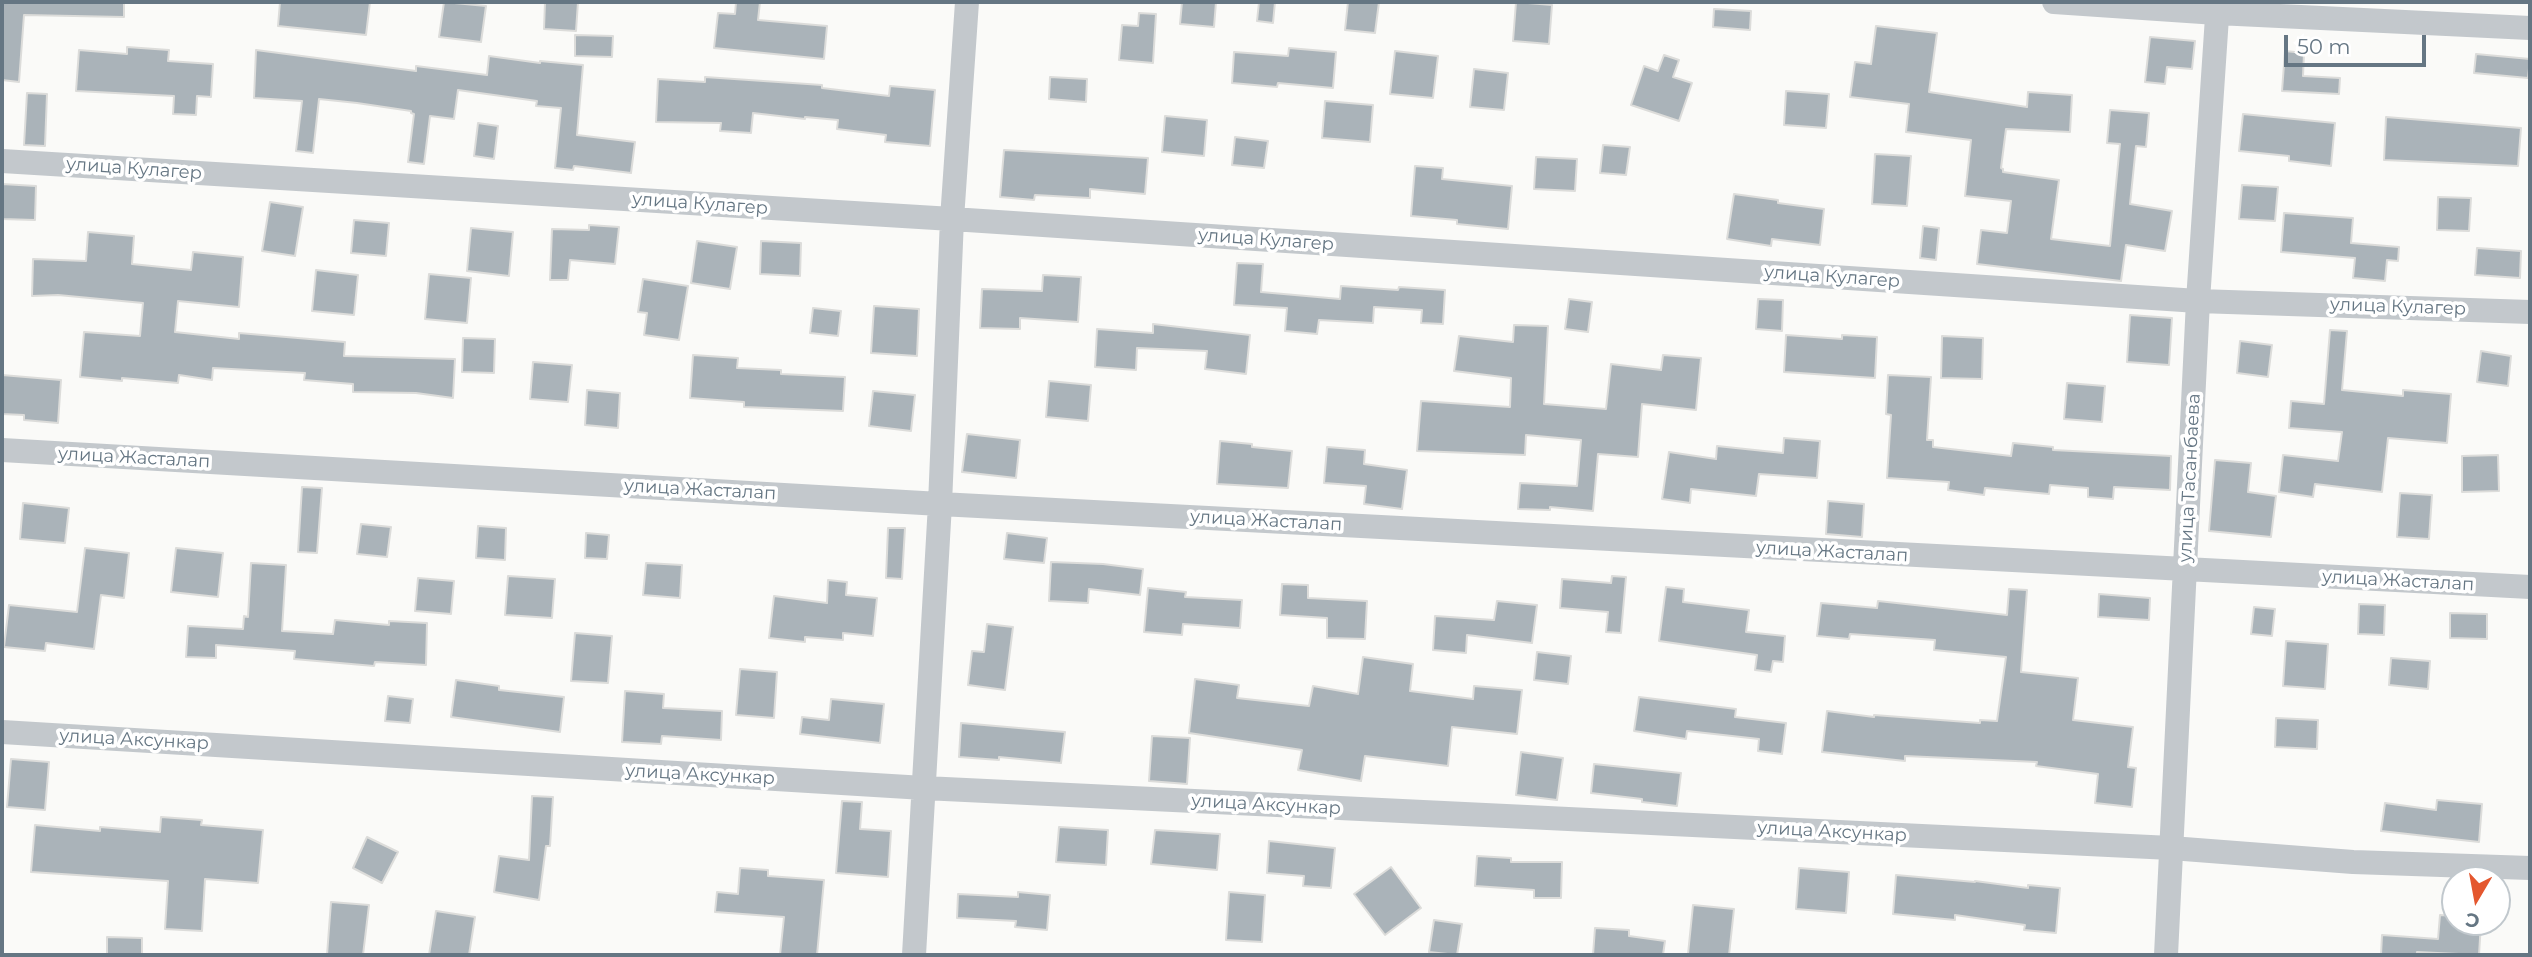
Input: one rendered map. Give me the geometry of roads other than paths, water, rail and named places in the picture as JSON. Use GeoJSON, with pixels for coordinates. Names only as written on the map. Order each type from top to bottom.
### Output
{"type":"FeatureCollection","features":[{"type":"Feature","properties":{"kind":"street"},"geometry":{"type":"LineString","coordinates":[[914,955],[940,504],[952,219],[967,2]]}},
{"type":"Feature","properties":{"kind":"street"},"geometry":{"type":"LineString","coordinates":[[2054,2],[2218,7],[2530,28]]}},
{"type":"Feature","properties":{"kind":"street","name":"улица Тасанбаева"},"geometry":{"type":"LineString","coordinates":[[2166,955],[2199,301],[2218,7]]}},
{"type":"Feature","properties":{"kind":"street","name":"улица Кулагер"},"geometry":{"type":"LineString","coordinates":[[2,161],[952,219],[2199,301],[2530,312]]}},
{"type":"Feature","properties":{"kind":"street","name":"улица Жасталап"},"geometry":{"type":"LineString","coordinates":[[2,450],[940,504],[2530,587]]}},
{"type":"Feature","properties":{"kind":"street","name":"улица Аксункар"},"geometry":{"type":"LineString","coordinates":[[2,732],[925,789],[2171,848],[2353,862],[2530,868]]}}]}
